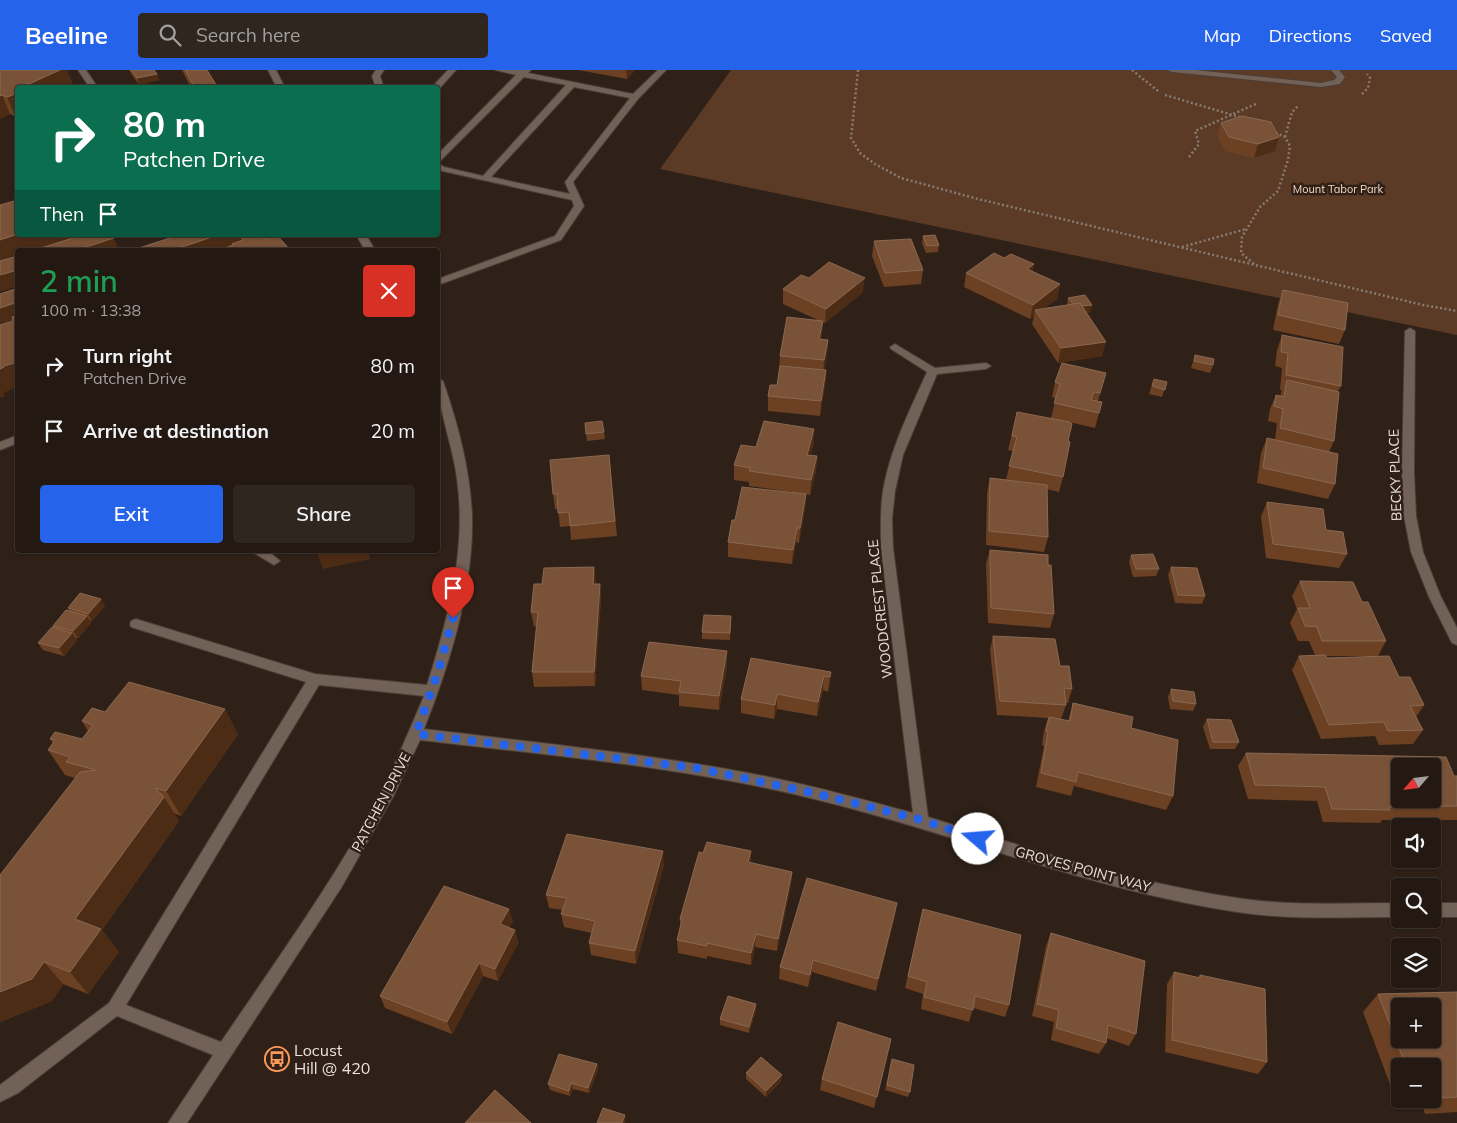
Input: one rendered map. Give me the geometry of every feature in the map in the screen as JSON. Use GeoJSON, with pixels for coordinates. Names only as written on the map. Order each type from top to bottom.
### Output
{"type":"FeatureCollection","features":[{"type":"Feature","properties":{"kind":"street"},"geometry":{"type":"LineString","coordinates":[[82,70],[92,85]]}},
{"type":"Feature","properties":{"kind":"street"},"geometry":{"type":"LineString","coordinates":[[272,70],[280,85]]}},
{"type":"Feature","properties":{"kind":"street"},"geometry":{"type":"LineString","coordinates":[[379,85],[376,76],[380,70]]}},
{"type":"Feature","properties":{"kind":"street"},"geometry":{"type":"LineString","coordinates":[[438,85],[452,70]]}},
{"type":"Feature","properties":{"kind":"street"},"geometry":{"type":"LineString","coordinates":[[499,70],[524,72],[635,97]]}},
{"type":"Feature","properties":{"kind":"street"},"geometry":{"type":"LineString","coordinates":[[440,281],[558,238],[579,206],[569,182],[635,97],[662,70]]}},
{"type":"Feature","properties":{"kind":"street"},"geometry":{"type":"LineString","coordinates":[[1172,70],[1321,85],[1337,82],[1341,77],[1335,70]]}},
{"type":"Feature","properties":{"kind":"street"},"geometry":{"type":"LineString","coordinates":[[440,156],[524,72]]}},
{"type":"Feature","properties":{"kind":"street"},"geometry":{"type":"LineString","coordinates":[[485,179],[572,84]]}},
{"type":"Feature","properties":{"kind":"street"},"geometry":{"type":"LineString","coordinates":[[440,168],[575,198]]}},
{"type":"Feature","properties":{"kind":"street","name":"BECKY PLACE"},"geometry":{"type":"LineString","coordinates":[[1410,331],[1408,472],[1410,516],[1417,552],[1435,597],[1457,640]]}},
{"type":"Feature","properties":{"kind":"street"},"geometry":{"type":"LineString","coordinates":[[895,347],[933,371],[986,366]]}},
{"type":"Feature","properties":{"kind":"street","name":"WOODCREST PLACE"},"geometry":{"type":"LineString","coordinates":[[922,820],[887,548],[887,508],[893,472],[907,427],[933,371]]}},
{"type":"Feature","properties":{"kind":"street","name":"PATCHEN DRIVE"},"geometry":{"type":"LineString","coordinates":[[177,1123],[335,887],[382,805],[416,734],[453,618],[463,560],[466,515],[461,463],[450,417],[440,387]]}},
{"type":"Feature","properties":{"kind":"street"},"geometry":{"type":"LineString","coordinates":[[0,446],[15,440]]}},
{"type":"Feature","properties":{"kind":"street"},"geometry":{"type":"LineString","coordinates":[[262,553],[274,561]]}},
{"type":"Feature","properties":{"kind":"street"},"geometry":{"type":"LineString","coordinates":[[136,624],[316,679],[431,691]]}},
{"type":"Feature","properties":{"kind":"street"},"geometry":{"type":"LineString","coordinates":[[0,1094],[12,1087],[115,1008],[316,679]]}},
{"type":"Feature","properties":{"kind":"street","name":"GROVES POINT WAY"},"geometry":{"type":"LineString","coordinates":[[416,734],[696,768],[818,794],[922,820],[997,846],[1168,892],[1243,906],[1286,910],[1391,910]]}},
{"type":"Feature","properties":{"kind":"street"},"geometry":{"type":"LineString","coordinates":[[1441,910],[1457,910]]}},
{"type":"Feature","properties":{"kind":"street"},"geometry":{"type":"LineString","coordinates":[[115,1008],[225,1052]]}},
{"type":"Feature","properties":{"kind":"path"},"geometry":{"type":"LineString","coordinates":[[858,70],[851,138],[860,154],[901,178],[978,199],[1423,305],[1457,311]]}},
{"type":"Feature","properties":{"kind":"path"},"geometry":{"type":"LineString","coordinates":[[1132,70],[1160,92],[1173,98],[1235,114],[1243,118]]}},
{"type":"Feature","properties":{"kind":"path"},"geometry":{"type":"LineString","coordinates":[[1189,157],[1199,144],[1195,131],[1235,114]]}},
{"type":"Feature","properties":{"kind":"path"},"geometry":{"type":"LineString","coordinates":[[1254,264],[1241,253],[1242,237],[1260,207],[1278,191],[1288,160],[1290,146],[1285,137],[1268,129]]}},
{"type":"Feature","properties":{"kind":"path"},"geometry":{"type":"LineString","coordinates":[[1181,247],[1246,228]]}},
{"type":"Feature","properties":{"kind":"green space","name":"Mount Tabor Park"},"geometry":{"type":"Polygon","coordinates":[[[731,70],[1457,70],[1457,335],[660,169],[731,70]]]}},
{"type":"Feature","properties":{"kind":"building"},"geometry":{"type":"Polygon","coordinates":[[[0,70],[60,70],[29,84],[15,85],[15,94],[7,97],[0,96],[0,70]]]}},
{"type":"Feature","properties":{"kind":"building"},"geometry":{"type":"Polygon","coordinates":[[[131,70],[154,70],[157,74],[137,78],[131,70]]]}},
{"type":"Feature","properties":{"kind":"building"},"geometry":{"type":"Polygon","coordinates":[[[185,70],[207,70],[216,85],[193,85],[185,70]]]}},
{"type":"Feature","properties":{"kind":"building"},"geometry":{"type":"Polygon","coordinates":[[[1242,116],[1271,122],[1279,137],[1258,144],[1229,137],[1221,123],[1242,116]]]}},
{"type":"Feature","properties":{"kind":"building"},"geometry":{"type":"Polygon","coordinates":[[[15,201],[15,235],[0,240],[0,205],[15,201]]]}},
{"type":"Feature","properties":{"kind":"building"},"geometry":{"type":"Polygon","coordinates":[[[935,235],[939,245],[927,246],[923,236],[935,235]]]}},
{"type":"Feature","properties":{"kind":"building"},"geometry":{"type":"Polygon","coordinates":[[[76,237],[114,238],[83,248],[41,248],[76,237]]]}},
{"type":"Feature","properties":{"kind":"building"},"geometry":{"type":"Polygon","coordinates":[[[173,237],[212,237],[179,248],[139,248],[173,237]]]}},
{"type":"Feature","properties":{"kind":"building"},"geometry":{"type":"Polygon","coordinates":[[[262,237],[264,239],[279,237],[288,248],[225,248],[243,240],[241,238],[262,237]]]}},
{"type":"Feature","properties":{"kind":"building"},"geometry":{"type":"Polygon","coordinates":[[[911,239],[923,270],[885,273],[874,241],[911,239]]]}},
{"type":"Feature","properties":{"kind":"building"},"geometry":{"type":"Polygon","coordinates":[[[994,253],[1004,258],[1011,254],[1034,264],[1027,269],[1060,284],[1033,305],[966,273],[994,253]]]}},
{"type":"Feature","properties":{"kind":"building"},"geometry":{"type":"Polygon","coordinates":[[[15,257],[15,271],[0,275],[0,261],[15,257]]]}},
{"type":"Feature","properties":{"kind":"building"},"geometry":{"type":"Polygon","coordinates":[[[829,262],[865,278],[826,309],[783,289],[801,275],[809,278],[829,262]]]}},
{"type":"Feature","properties":{"kind":"building"},"geometry":{"type":"Polygon","coordinates":[[[15,289],[15,303],[0,308],[0,294],[15,289]]]}},
{"type":"Feature","properties":{"kind":"building"},"geometry":{"type":"Polygon","coordinates":[[[1283,290],[1348,303],[1345,330],[1278,315],[1283,290]]]}},
{"type":"Feature","properties":{"kind":"building"},"geometry":{"type":"Polygon","coordinates":[[[1085,295],[1092,305],[1082,306],[1080,303],[1073,304],[1068,298],[1085,295]]]}},
{"type":"Feature","properties":{"kind":"building"},"geometry":{"type":"Polygon","coordinates":[[[1080,303],[1106,342],[1061,348],[1035,310],[1080,303]]]}},
{"type":"Feature","properties":{"kind":"building"},"geometry":{"type":"Polygon","coordinates":[[[15,316],[15,363],[0,369],[0,325],[13,321],[12,317],[15,316]]]}},
{"type":"Feature","properties":{"kind":"building"},"geometry":{"type":"Polygon","coordinates":[[[787,317],[823,321],[819,339],[828,340],[824,360],[780,356],[787,317]]]}},
{"type":"Feature","properties":{"kind":"building"},"geometry":{"type":"Polygon","coordinates":[[[1282,335],[1343,347],[1341,386],[1286,375],[1288,353],[1281,352],[1282,335]]]}},
{"type":"Feature","properties":{"kind":"building"},"geometry":{"type":"Polygon","coordinates":[[[1195,355],[1214,359],[1213,365],[1194,361],[1195,355]]]}},
{"type":"Feature","properties":{"kind":"building"},"geometry":{"type":"Polygon","coordinates":[[[1062,363],[1106,373],[1100,393],[1094,392],[1091,400],[1102,402],[1099,413],[1054,403],[1060,384],[1055,382],[1062,363]]]}},
{"type":"Feature","properties":{"kind":"building"},"geometry":{"type":"Polygon","coordinates":[[[780,366],[826,370],[821,401],[768,396],[770,385],[777,385],[780,366]]]}},
{"type":"Feature","properties":{"kind":"building"},"geometry":{"type":"Polygon","coordinates":[[[1154,379],[1167,382],[1165,390],[1152,386],[1154,379]]]}},
{"type":"Feature","properties":{"kind":"building"},"geometry":{"type":"Polygon","coordinates":[[[1287,380],[1339,392],[1334,441],[1280,428],[1283,409],[1274,406],[1276,395],[1284,397],[1287,380]]]}},
{"type":"Feature","properties":{"kind":"building"},"geometry":{"type":"Polygon","coordinates":[[[1017,412],[1070,422],[1072,424],[1063,477],[1009,466],[1017,437],[1012,436],[1017,412]]]}},
{"type":"Feature","properties":{"kind":"building"},"geometry":{"type":"Polygon","coordinates":[[[602,421],[604,432],[586,434],[585,423],[602,421]]]}},
{"type":"Feature","properties":{"kind":"building"},"geometry":{"type":"Polygon","coordinates":[[[764,421],[814,429],[807,455],[817,456],[811,480],[749,471],[751,468],[734,465],[741,445],[756,447],[764,421]]]}},
{"type":"Feature","properties":{"kind":"building"},"geometry":{"type":"Polygon","coordinates":[[[1267,438],[1338,454],[1335,484],[1263,468],[1267,438]]]}},
{"type":"Feature","properties":{"kind":"building"},"geometry":{"type":"Polygon","coordinates":[[[609,455],[615,521],[570,526],[569,512],[558,513],[557,494],[553,494],[550,460],[609,455]]]}},
{"type":"Feature","properties":{"kind":"building"},"geometry":{"type":"Polygon","coordinates":[[[990,478],[1047,485],[1048,537],[989,531],[990,478]]]}},
{"type":"Feature","properties":{"kind":"building"},"geometry":{"type":"Polygon","coordinates":[[[742,487],[806,494],[800,528],[797,528],[793,550],[728,542],[732,520],[735,520],[742,487]]]}},
{"type":"Feature","properties":{"kind":"building"},"geometry":{"type":"Polygon","coordinates":[[[1267,502],[1323,509],[1326,530],[1343,532],[1347,554],[1273,544],[1267,502]]]}},
{"type":"Feature","properties":{"kind":"building"},"geometry":{"type":"Polygon","coordinates":[[[990,550],[1048,555],[1048,565],[1051,565],[1054,614],[991,608],[990,550]]]}},
{"type":"Feature","properties":{"kind":"building"},"geometry":{"type":"Polygon","coordinates":[[[1153,554],[1159,569],[1136,569],[1131,555],[1153,554]]]}},
{"type":"Feature","properties":{"kind":"building"},"geometry":{"type":"Polygon","coordinates":[[[594,567],[593,584],[600,584],[594,672],[532,672],[538,612],[531,612],[534,584],[542,584],[544,568],[594,567]]]}},
{"type":"Feature","properties":{"kind":"building"},"geometry":{"type":"Polygon","coordinates":[[[1171,567],[1197,568],[1205,596],[1178,595],[1171,567]]]}},
{"type":"Feature","properties":{"kind":"building"},"geometry":{"type":"Polygon","coordinates":[[[1300,581],[1353,582],[1362,602],[1368,602],[1386,641],[1322,641],[1317,627],[1305,626],[1298,608],[1310,608],[1300,581]]]}},
{"type":"Feature","properties":{"kind":"building"},"geometry":{"type":"Polygon","coordinates":[[[80,593],[101,599],[88,614],[68,608],[80,593]]]}},
{"type":"Feature","properties":{"kind":"building"},"geometry":{"type":"Polygon","coordinates":[[[66,610],[87,616],[73,631],[53,626],[66,610]]]}},
{"type":"Feature","properties":{"kind":"building"},"geometry":{"type":"Polygon","coordinates":[[[704,615],[731,616],[730,633],[702,632],[704,615]]]}},
{"type":"Feature","properties":{"kind":"building"},"geometry":{"type":"Polygon","coordinates":[[[52,627],[72,633],[59,648],[38,643],[52,627]]]}},
{"type":"Feature","properties":{"kind":"building"},"geometry":{"type":"Polygon","coordinates":[[[993,636],[1055,639],[1060,666],[1069,666],[1072,689],[1064,688],[1066,705],[1000,701],[993,636]]]}},
{"type":"Feature","properties":{"kind":"building"},"geometry":{"type":"Polygon","coordinates":[[[649,642],[727,651],[719,696],[679,692],[681,681],[641,676],[649,642]]]}},
{"type":"Feature","properties":{"kind":"building"},"geometry":{"type":"Polygon","coordinates":[[[1325,655],[1327,658],[1389,656],[1399,677],[1410,677],[1424,705],[1410,706],[1423,730],[1388,731],[1384,722],[1329,725],[1299,656],[1325,655]]]}},
{"type":"Feature","properties":{"kind":"building"},"geometry":{"type":"Polygon","coordinates":[[[751,658],[831,672],[830,677],[824,676],[818,702],[777,694],[775,705],[741,699],[751,658]]]}},
{"type":"Feature","properties":{"kind":"building"},"geometry":{"type":"Polygon","coordinates":[[[129,682],[225,709],[166,791],[155,788],[164,797],[75,919],[101,929],[70,972],[44,962],[32,979],[0,992],[0,875],[80,772],[96,770],[66,762],[70,757],[48,750],[55,740],[50,739],[55,732],[82,739],[93,725],[82,721],[92,708],[105,712],[129,682]]]}},
{"type":"Feature","properties":{"kind":"building"},"geometry":{"type":"Polygon","coordinates":[[[1171,689],[1194,692],[1196,704],[1173,701],[1171,689]]]}},
{"type":"Feature","properties":{"kind":"building"},"geometry":{"type":"Polygon","coordinates":[[[1073,703],[1133,717],[1131,728],[1178,740],[1173,796],[1078,772],[1076,782],[1041,773],[1049,717],[1070,721],[1073,703]]]}},
{"type":"Feature","properties":{"kind":"building"},"geometry":{"type":"Polygon","coordinates":[[[1207,719],[1231,720],[1239,742],[1213,742],[1207,719]]]}},
{"type":"Feature","properties":{"kind":"building"},"geometry":{"type":"Polygon","coordinates":[[[1246,753],[1446,757],[1454,776],[1457,776],[1457,806],[1441,806],[1441,758],[1391,758],[1391,807],[1388,807],[1390,810],[1332,809],[1325,787],[1255,785],[1246,753]]]}},
{"type":"Feature","properties":{"kind":"building"},"geometry":{"type":"Polygon","coordinates":[[[567,834],[663,851],[635,951],[589,943],[595,921],[561,914],[567,898],[546,895],[567,834]]]}},
{"type":"Feature","properties":{"kind":"building"},"geometry":{"type":"Polygon","coordinates":[[[707,842],[751,851],[748,862],[792,872],[778,939],[756,934],[751,953],[707,943],[707,946],[677,940],[682,920],[680,919],[699,852],[703,853],[707,842]]]}},
{"type":"Feature","properties":{"kind":"building"},"geometry":{"type":"Polygon","coordinates":[[[807,878],[897,903],[878,979],[813,960],[810,975],[780,967],[807,878]]]}},
{"type":"Feature","properties":{"kind":"building"},"geometry":{"type":"Polygon","coordinates":[[[444,886],[509,909],[500,924],[515,930],[495,969],[479,963],[447,1022],[380,996],[444,886]]]}},
{"type":"Feature","properties":{"kind":"building"},"geometry":{"type":"Polygon","coordinates":[[[923,909],[1021,935],[1009,1005],[975,996],[973,1010],[924,997],[927,982],[908,976],[923,909]]]}},
{"type":"Feature","properties":{"kind":"building"},"geometry":{"type":"Polygon","coordinates":[[[1051,933],[1145,961],[1136,1034],[1108,1025],[1106,1043],[1056,1028],[1059,1010],[1037,1004],[1051,933]]]}},
{"type":"Feature","properties":{"kind":"building"},"geometry":{"type":"Polygon","coordinates":[[[1174,972],[1200,978],[1200,975],[1265,989],[1267,1062],[1172,1040],[1174,972]]]}},
{"type":"Feature","properties":{"kind":"building"},"geometry":{"type":"Polygon","coordinates":[[[1457,992],[1457,1097],[1443,1098],[1441,1093],[1441,1058],[1403,1058],[1399,1048],[1441,1048],[1441,998],[1391,998],[1391,1027],[1378,994],[1457,992]]]}},
{"type":"Feature","properties":{"kind":"building"},"geometry":{"type":"Polygon","coordinates":[[[728,996],[756,1004],[749,1027],[720,1019],[728,996]]]}},
{"type":"Feature","properties":{"kind":"building"},"geometry":{"type":"Polygon","coordinates":[[[838,1022],[891,1039],[877,1097],[822,1079],[838,1022]]]}},
{"type":"Feature","properties":{"kind":"building"},"geometry":{"type":"Polygon","coordinates":[[[559,1054],[597,1064],[588,1088],[571,1083],[569,1091],[548,1084],[559,1054]]]}},
{"type":"Feature","properties":{"kind":"building"},"geometry":{"type":"Polygon","coordinates":[[[761,1057],[782,1075],[766,1091],[746,1073],[761,1057]]]}},
{"type":"Feature","properties":{"kind":"building"},"geometry":{"type":"Polygon","coordinates":[[[892,1059],[914,1065],[910,1092],[887,1085],[892,1059]]]}},
{"type":"Feature","properties":{"kind":"building"},"geometry":{"type":"Polygon","coordinates":[[[495,1090],[531,1123],[465,1123],[495,1090]]]}},
{"type":"Feature","properties":{"kind":"building"},"geometry":{"type":"Polygon","coordinates":[[[603,1108],[625,1115],[622,1123],[597,1123],[603,1108]]]}},
{"type":"Feature","properties":{"kind":"place","name":"Locust Hill @ 420"},"geometry":{"type":"Point","coordinates":[277,1059]}},
{"type":"Feature","properties":{"kind":"route"},"geometry":{"type":"LineString","coordinates":[[453,618],[438,672],[416,734],[696,768],[818,794],[922,820],[978,839]]}}]}
